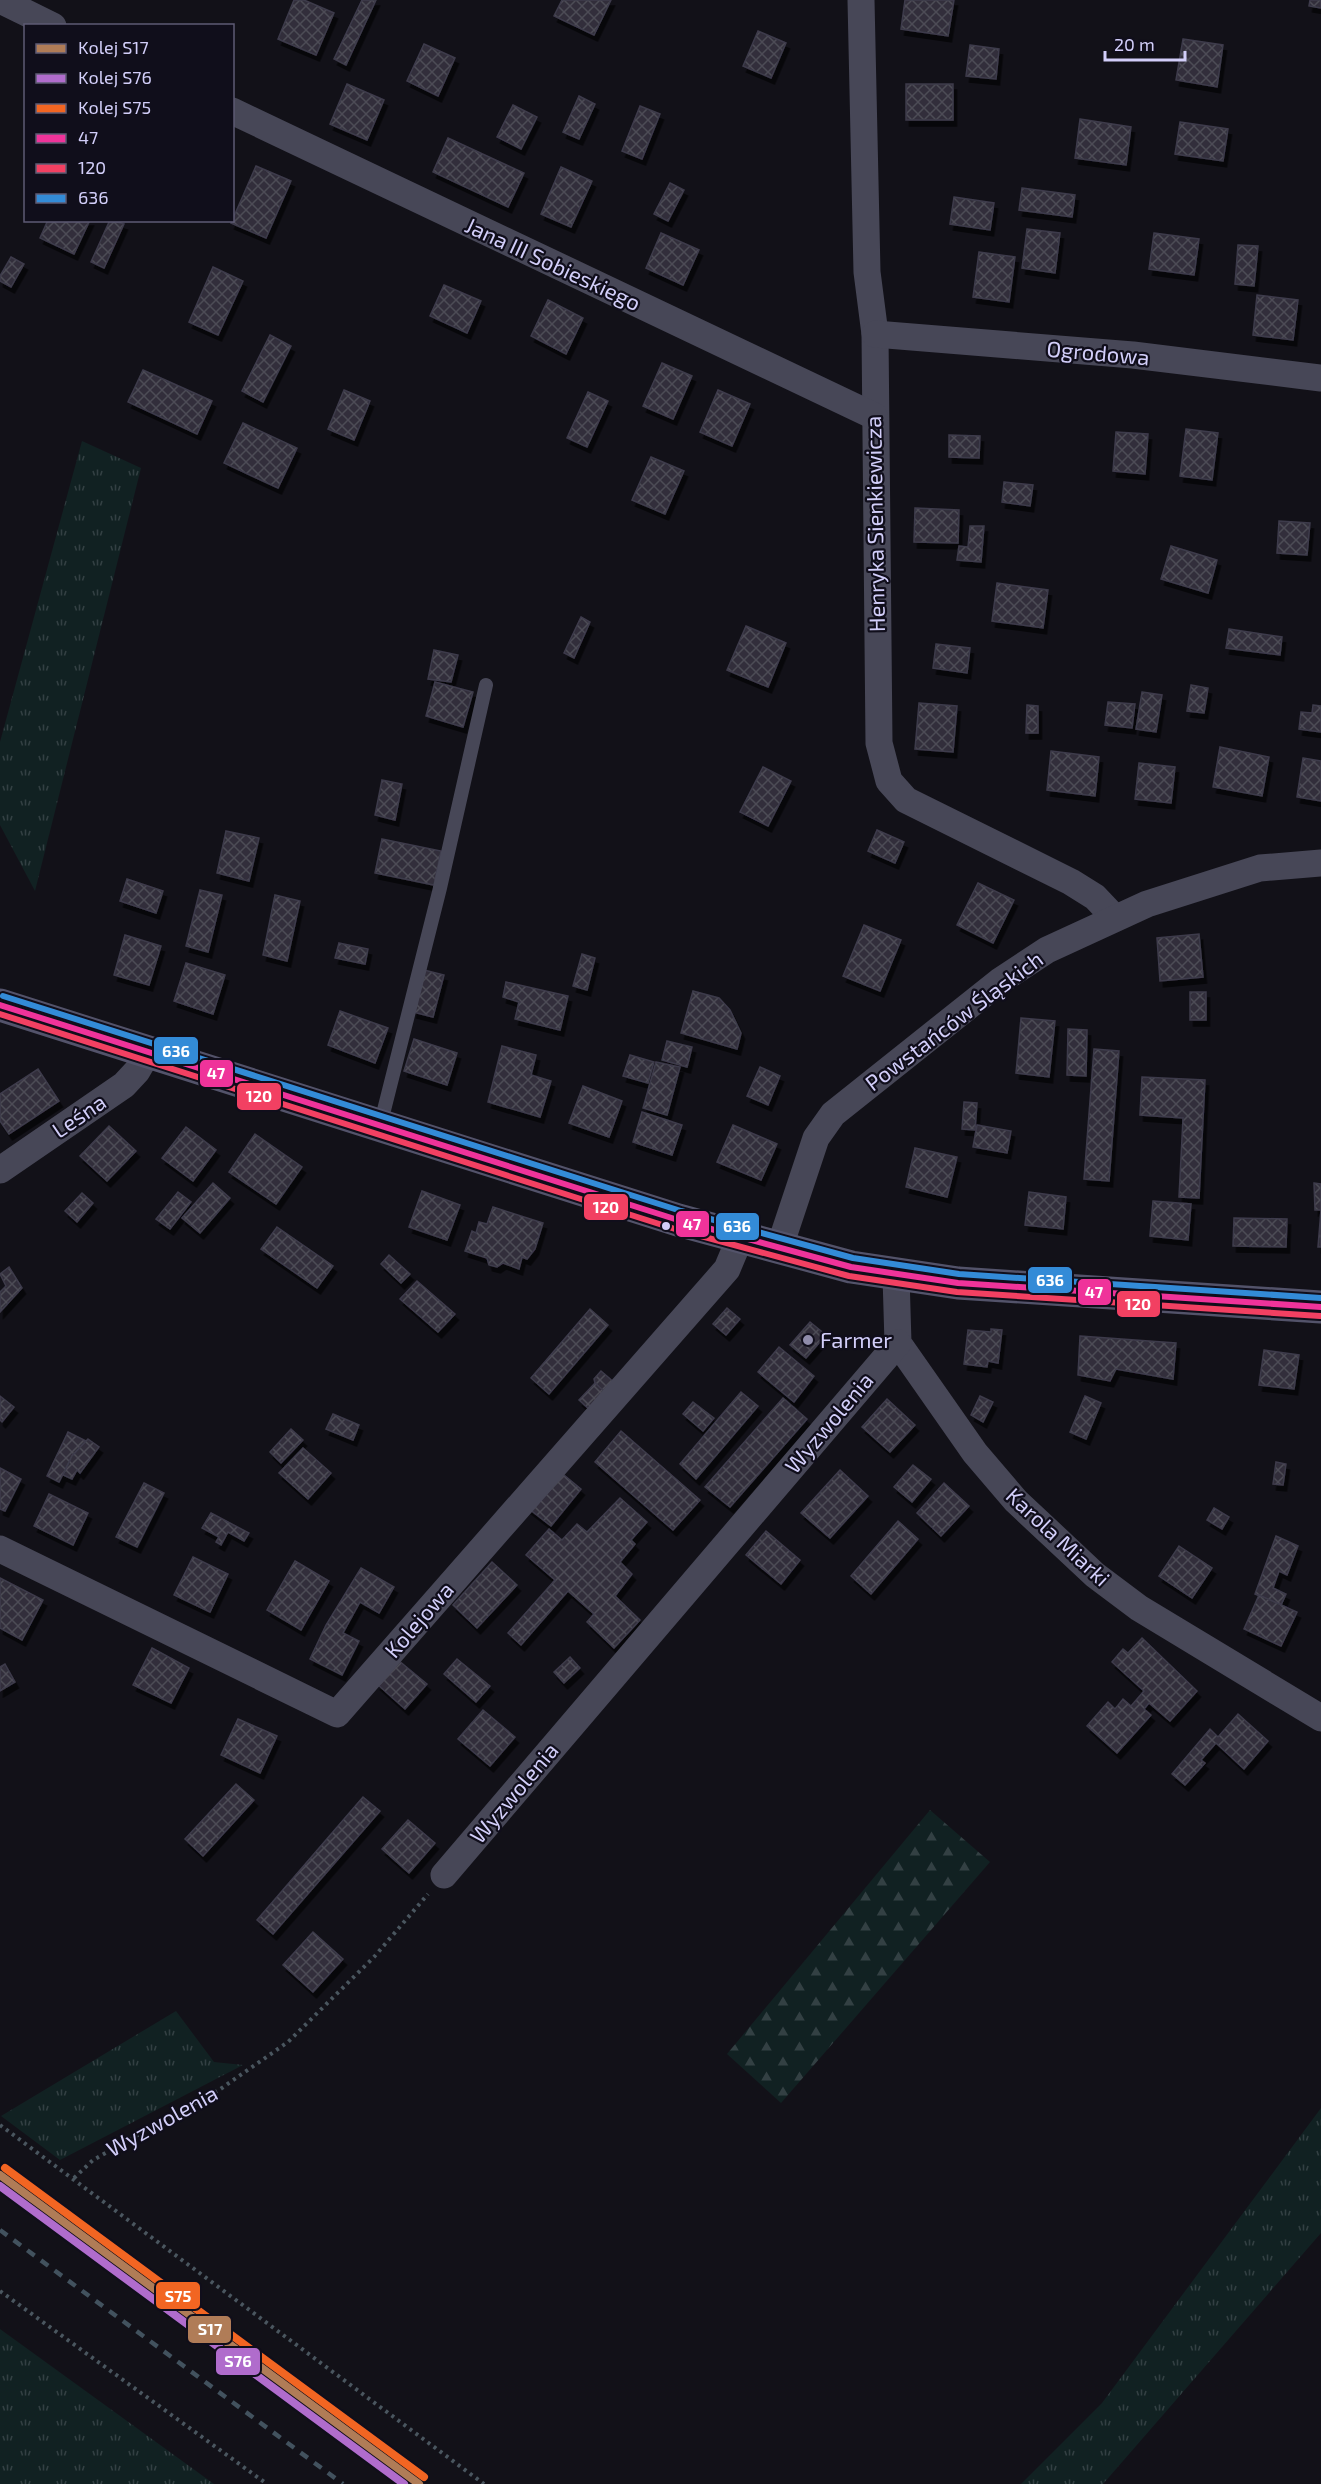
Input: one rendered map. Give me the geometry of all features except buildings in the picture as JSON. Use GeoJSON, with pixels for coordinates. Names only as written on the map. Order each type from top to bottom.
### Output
{"type":"FeatureCollection","features":[{"type":"Feature","properties":{"kind":"main road"},"geometry":{"type":"LineString","coordinates":[[0,1005],[740,1238],[896,1276],[1010,1288],[1321,1308]]}},
{"type":"Feature","properties":{"kind":"street"},"geometry":{"type":"LineString","coordinates":[[0,0],[49,24]]}},
{"type":"Feature","properties":{"kind":"street","name":"Henryka Sienkiewicza"},"geometry":{"type":"LineString","coordinates":[[861,0],[867,272],[875,334],[874,416],[879,743],[890,781],[906,800],[920,809],[1071,882],[1095,897],[1114,917]]}},
{"type":"Feature","properties":{"kind":"street","name":"Jana III Sobieskiego"},"geometry":{"type":"LineString","coordinates":[[234,112],[874,416]]}},
{"type":"Feature","properties":{"kind":"street","name":"Ogrodowa"},"geometry":{"type":"LineString","coordinates":[[875,334],[1133,355],[1321,378]]}},
{"type":"Feature","properties":{"kind":"street","name":"Powstańców Śląskich"},"geometry":{"type":"LineString","coordinates":[[779,1249],[816,1138],[833,1114],[1000,981],[1047,950],[1114,917],[1260,868],[1321,863]]}},
{"type":"Feature","properties":{"kind":"street","name":"Leśna"},"geometry":{"type":"LineString","coordinates":[[0,1170],[124,1085],[137,1071],[148,1052]]}},
{"type":"Feature","properties":{"kind":"street","name":"Kolejowa"},"geometry":{"type":"LineString","coordinates":[[0,1550],[337,1714],[728,1269],[740,1238]]}},
{"type":"Feature","properties":{"kind":"street"},"geometry":{"type":"LineString","coordinates":[[896,1276],[898,1343]]}},
{"type":"Feature","properties":{"kind":"street","name":"Karola Miarki"},"geometry":{"type":"LineString","coordinates":[[898,1343],[997,1480],[1095,1575],[1185,1637],[1321,1718]]}},
{"type":"Feature","properties":{"kind":"street","name":"Wyzwolenia"},"geometry":{"type":"LineString","coordinates":[[444,1875],[898,1343]]}},
{"type":"Feature","properties":{"kind":"lane"},"geometry":{"type":"LineString","coordinates":[[380,1126],[437,898],[486,685]]}},
{"type":"Feature","properties":{"kind":"path","name":"Wyzwolenia"},"geometry":{"type":"LineString","coordinates":[[74,2178],[93,2160],[219,2090],[288,2042],[374,1957],[444,1875]]}},
{"type":"Feature","properties":{"kind":"path"},"geometry":{"type":"LineString","coordinates":[[0,2125],[484,2484]]}},
{"type":"Feature","properties":{"kind":"path"},"geometry":{"type":"LineString","coordinates":[[0,2291],[267,2484]]}},
{"type":"Feature","properties":{"kind":"green space"},"geometry":{"type":"Polygon","coordinates":[[[82,441],[141,468],[35,891],[0,825],[0,742],[82,441]]]}},
{"type":"Feature","properties":{"kind":"green space"},"geometry":{"type":"Polygon","coordinates":[[[930,1810],[990,1862],[781,2103],[727,2054],[930,1810]]]}},
{"type":"Feature","properties":{"kind":"green space"},"geometry":{"type":"Polygon","coordinates":[[[176,2011],[214,2062],[243,2065],[60,2160],[1,2116],[176,2011]]]}},
{"type":"Feature","properties":{"kind":"green space"},"geometry":{"type":"Polygon","coordinates":[[[1321,2108],[1321,2233],[1103,2484],[1021,2484],[1102,2403],[1321,2108]]]}},
{"type":"Feature","properties":{"kind":"green space"},"geometry":{"type":"Polygon","coordinates":[[[0,2329],[214,2484],[0,2484],[0,2329]]]}},
{"type":"Feature","properties":{"kind":"railway"},"geometry":{"type":"LineString","coordinates":[[0,2230],[343,2484]]}},
{"type":"Feature","properties":{"kind":"rail line","name":"S75"},"geometry":{"type":"LineString","coordinates":[[5,2168],[424,2477]]}},
{"type":"Feature","properties":{"kind":"rail line","name":"S17"},"geometry":{"type":"LineString","coordinates":[[0,2175],[419,2484]]}},
{"type":"Feature","properties":{"kind":"rail line","name":"S76"},"geometry":{"type":"LineString","coordinates":[[0,2186],[404,2484]]}},
{"type":"Feature","properties":{"kind":"transit line","name":"636"},"geometry":{"type":"LineString","coordinates":[[3,996],[681,1211],[853,1258],[959,1274],[1321,1298]]}},
{"type":"Feature","properties":{"kind":"transit line","name":"47"},"geometry":{"type":"LineString","coordinates":[[0,1005],[678,1220],[851,1267],[958,1283],[1321,1307]]}},
{"type":"Feature","properties":{"kind":"transit line","name":"120"},"geometry":{"type":"LineString","coordinates":[[0,1014],[675,1229],[849,1276],[957,1292],[1320,1316]]}},
{"type":"Feature","properties":{"kind":"place","name":"Farmer"},"geometry":{"type":"Point","coordinates":[808,1340]}}]}
